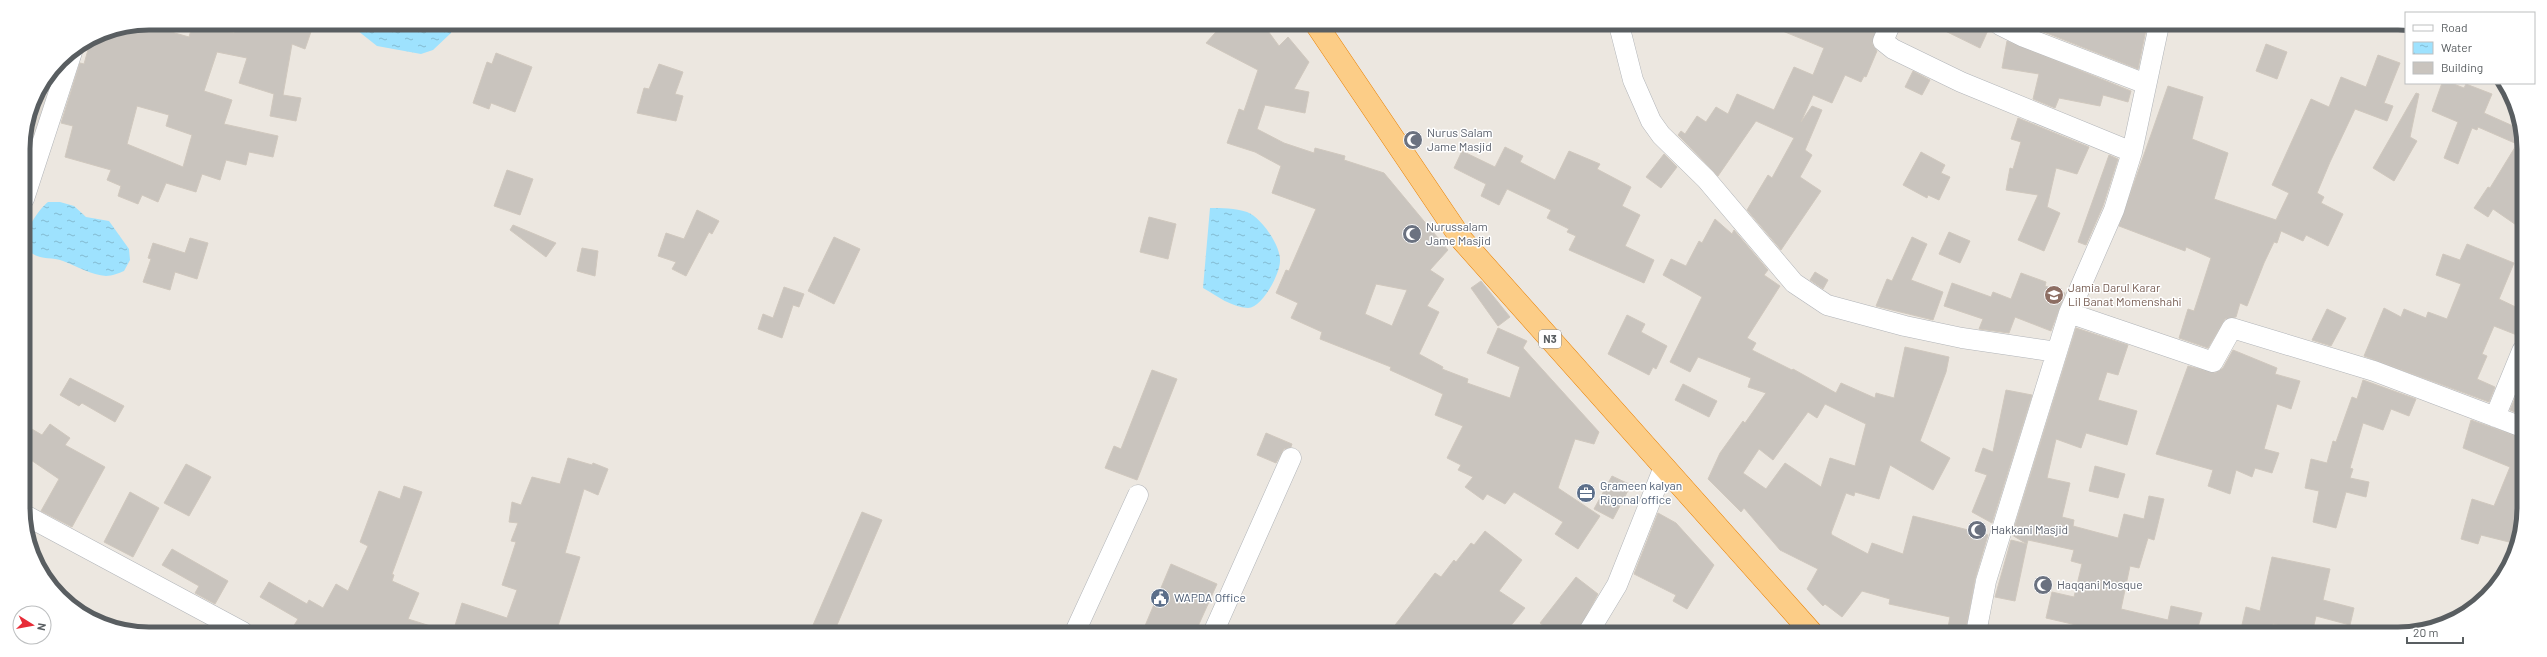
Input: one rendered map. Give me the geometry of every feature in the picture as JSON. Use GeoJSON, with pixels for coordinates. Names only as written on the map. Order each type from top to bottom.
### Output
{"type":"FeatureCollection","features":[{"type":"Feature","properties":{"kind":"highway","name":"N3"},"geometry":{"type":"LineString","coordinates":[[1320,30],[1462,240],[1807,627]]}},
{"type":"Feature","properties":{"kind":"street"},"geometry":{"type":"LineString","coordinates":[[1620,30],[1633,80],[1651,121],[1661,135],[1706,179],[1794,283],[1827,305],[1905,326],[1962,338],[2057,352]]}},
{"type":"Feature","properties":{"kind":"street"},"geometry":{"type":"LineString","coordinates":[[1888,30],[1883,41],[1893,49],[1962,82],[2132,152]]}},
{"type":"Feature","properties":{"kind":"street"},"geometry":{"type":"LineString","coordinates":[[2010,30],[2024,37],[2146,84]]}},
{"type":"Feature","properties":{"kind":"street"},"geometry":{"type":"LineString","coordinates":[[1977,627],[1986,581],[2068,313],[2114,210],[2132,152],[2158,30]]}},
{"type":"Feature","properties":{"kind":"street"},"geometry":{"type":"LineString","coordinates":[[30,181],[69,62]]}},
{"type":"Feature","properties":{"kind":"street"},"geometry":{"type":"LineString","coordinates":[[2068,313],[2213,362],[2232,328],[2374,371],[2517,425]]}},
{"type":"Feature","properties":{"kind":"street"},"geometry":{"type":"LineString","coordinates":[[2495,417],[2517,363]]}},
{"type":"Feature","properties":{"kind":"street"},"geometry":{"type":"LineString","coordinates":[[1216,627],[1291,458]]}},
{"type":"Feature","properties":{"kind":"street"},"geometry":{"type":"LineString","coordinates":[[1592,627],[1617,585],[1664,467]]}},
{"type":"Feature","properties":{"kind":"street"},"geometry":{"type":"LineString","coordinates":[[1077,627],[1138,495]]}},
{"type":"Feature","properties":{"kind":"street"},"geometry":{"type":"LineString","coordinates":[[31,518],[234,627]]}},
{"type":"Feature","properties":{"kind":"shaded area"},"geometry":{"type":"Polygon","coordinates":[[[78,54],[30,195],[30,142],[34,118],[39,104],[50,83],[65,65],[78,54]]]}},
{"type":"Feature","properties":{"kind":"water"},"geometry":{"type":"Polygon","coordinates":[[[357,30],[451,30],[451,33],[433,50],[421,54],[377,46],[357,30]]]}},
{"type":"Feature","properties":{"kind":"water"},"geometry":{"type":"Polygon","coordinates":[[[48,202],[60,202],[74,206],[86,217],[109,221],[129,249],[130,260],[124,271],[111,276],[106,276],[90,272],[63,261],[40,257],[33,254],[30,251],[30,227],[43,206],[48,202]]]}},
{"type":"Feature","properties":{"kind":"water"},"geometry":{"type":"Polygon","coordinates":[[[1210,208],[1224,208],[1247,212],[1264,226],[1274,240],[1280,261],[1277,274],[1274,282],[1264,297],[1253,307],[1248,308],[1236,306],[1224,301],[1203,288],[1210,208]]]}},
{"type":"Feature","properties":{"kind":"building"},"geometry":{"type":"Polygon","coordinates":[[[164,30],[189,37],[191,30],[222,30],[234,33],[235,30],[312,30],[305,49],[292,44],[283,95],[301,98],[296,121],[270,116],[274,94],[239,83],[247,58],[217,52],[204,91],[232,100],[224,124],[278,136],[273,157],[249,152],[246,165],[226,160],[220,180],[202,174],[196,192],[166,183],[158,202],[142,195],[138,204],[118,196],[121,186],[107,180],[111,170],[65,157],[73,126],[61,123],[80,63],[84,64],[89,47],[104,39],[126,32],[164,30]],[[137,106],[127,144],[183,167],[192,135],[166,126],[169,115],[137,106]]]}},
{"type":"Feature","properties":{"kind":"building"},"geometry":{"type":"Polygon","coordinates":[[[1218,30],[1267,30],[1279,46],[1288,37],[1309,62],[1294,89],[1309,92],[1305,113],[1265,105],[1257,129],[1284,143],[1314,153],[1315,148],[1345,156],[1344,160],[1384,173],[1448,250],[1430,270],[1444,279],[1427,306],[1439,312],[1419,354],[1443,367],[1442,369],[1468,379],[1467,383],[1510,398],[1520,367],[1487,353],[1498,328],[1527,341],[1523,348],[1599,432],[1594,444],[1575,439],[1558,488],[1600,516],[1578,549],[1555,534],[1563,522],[1514,492],[1505,504],[1487,494],[1483,500],[1465,487],[1473,477],[1458,470],[1461,465],[1447,458],[1463,426],[1435,415],[1443,394],[1390,370],[1391,367],[1320,339],[1322,332],[1291,318],[1298,303],[1276,293],[1286,270],[1289,271],[1316,209],[1272,193],[1281,166],[1255,152],[1227,143],[1239,109],[1244,111],[1258,70],[1206,43],[1218,30]],[[1376,284],[1365,314],[1392,326],[1407,290],[1376,284]]]}},
{"type":"Feature","properties":{"kind":"building"},"geometry":{"type":"Polygon","coordinates":[[[1780,30],[1860,30],[1865,32],[1866,30],[1876,30],[1872,43],[1877,51],[1866,77],[1864,76],[1861,82],[1845,75],[1832,103],[1813,95],[1801,122],[1812,106],[1822,110],[1805,150],[1812,155],[1800,177],[1821,191],[1781,250],[1747,210],[1768,175],[1772,178],[1794,138],[1756,121],[1718,176],[1678,135],[1681,131],[1685,134],[1697,116],[1706,122],[1716,107],[1728,114],[1737,94],[1774,110],[1794,67],[1813,75],[1824,48],[1780,30]]]}},
{"type":"Feature","properties":{"kind":"building"},"geometry":{"type":"Polygon","coordinates":[[[1943,30],[1988,30],[1980,48],[1943,30]]]}},
{"type":"Feature","properties":{"kind":"building"},"geometry":{"type":"Polygon","coordinates":[[[2039,30],[2146,30],[2138,69],[2039,30]]]}},
{"type":"Feature","properties":{"kind":"building"},"geometry":{"type":"Polygon","coordinates":[[[2007,41],[2131,91],[2128,102],[2103,95],[2100,106],[2059,98],[2055,108],[2033,99],[2039,74],[2002,68],[2007,41]]]}},
{"type":"Feature","properties":{"kind":"building"},"geometry":{"type":"Polygon","coordinates":[[[2266,44],[2287,52],[2277,79],[2256,71],[2266,44]]]}},
{"type":"Feature","properties":{"kind":"building"},"geometry":{"type":"Polygon","coordinates":[[[496,53],[532,67],[515,112],[491,103],[489,109],[473,103],[487,62],[492,64],[496,53]]]}},
{"type":"Feature","properties":{"kind":"building"},"geometry":{"type":"Polygon","coordinates":[[[2378,55],[2400,63],[2384,103],[2393,106],[2387,121],[2355,109],[2330,162],[2317,193],[2324,197],[2321,203],[2343,214],[2328,246],[2306,235],[2303,241],[2281,231],[2277,243],[2274,242],[2264,263],[2247,306],[2240,303],[2236,317],[2225,319],[2208,348],[2179,338],[2188,309],[2194,311],[2211,258],[2186,247],[2185,251],[2119,226],[2168,86],[2203,97],[2192,139],[2228,153],[2214,199],[2276,220],[2289,193],[2272,185],[2311,99],[2329,107],[2341,77],[2366,87],[2378,55]]]}},
{"type":"Feature","properties":{"kind":"building"},"geometry":{"type":"Polygon","coordinates":[[[659,64],[683,72],[675,94],[683,96],[676,121],[637,113],[644,88],[649,89],[659,64]]]}},
{"type":"Feature","properties":{"kind":"building"},"geometry":{"type":"Polygon","coordinates":[[[1913,71],[1930,80],[1922,95],[1905,87],[1913,71]]]}},
{"type":"Feature","properties":{"kind":"building"},"geometry":{"type":"Polygon","coordinates":[[[2442,84],[2454,84],[2464,88],[2466,84],[2492,94],[2484,113],[2515,127],[2517,144],[2478,127],[2477,130],[2472,128],[2458,164],[2444,158],[2458,122],[2432,111],[2442,84]]]}},
{"type":"Feature","properties":{"kind":"building"},"geometry":{"type":"Polygon","coordinates":[[[2416,93],[2419,94],[2410,137],[2417,141],[2394,181],[2373,168],[2416,93]]]}},
{"type":"Feature","properties":{"kind":"building"},"geometry":{"type":"Polygon","coordinates":[[[2018,118],[2089,147],[2077,174],[2056,168],[2047,207],[2060,213],[2044,251],[2018,240],[2038,195],[2006,190],[2010,168],[2013,169],[2021,142],[2011,139],[2018,118]]]}},
{"type":"Feature","properties":{"kind":"building"},"geometry":{"type":"Polygon","coordinates":[[[2517,144],[2517,226],[2493,209],[2488,217],[2474,208],[2488,187],[2490,188],[2517,144]]]}},
{"type":"Feature","properties":{"kind":"building"},"geometry":{"type":"Polygon","coordinates":[[[1505,147],[1523,156],[1520,162],[1555,180],[1569,151],[1600,164],[1597,169],[1631,187],[1622,206],[1640,215],[1625,246],[1654,260],[1644,283],[1569,250],[1576,236],[1567,232],[1569,229],[1547,218],[1551,210],[1507,189],[1499,205],[1481,196],[1486,184],[1454,168],[1462,151],[1495,167],[1505,147]]]}},
{"type":"Feature","properties":{"kind":"building"},"geometry":{"type":"Polygon","coordinates":[[[1921,152],[1945,165],[1941,173],[1950,177],[1939,200],[1928,195],[1927,198],[1903,185],[1921,152]]]}},
{"type":"Feature","properties":{"kind":"building"},"geometry":{"type":"Polygon","coordinates":[[[1664,154],[1677,167],[1661,188],[1646,177],[1664,154]]]}},
{"type":"Feature","properties":{"kind":"building"},"geometry":{"type":"Polygon","coordinates":[[[2109,155],[2118,159],[2103,206],[2086,245],[2078,242],[2109,155]]]}},
{"type":"Feature","properties":{"kind":"building"},"geometry":{"type":"Polygon","coordinates":[[[507,170],[533,179],[520,215],[494,206],[507,170]]]}},
{"type":"Feature","properties":{"kind":"building"},"geometry":{"type":"Polygon","coordinates":[[[697,210],[719,221],[712,234],[709,232],[686,276],[672,269],[676,262],[658,256],[666,233],[684,239],[697,210]]]}},
{"type":"Feature","properties":{"kind":"building"},"geometry":{"type":"Polygon","coordinates":[[[1149,217],[1176,224],[1168,259],[1140,252],[1149,217]]]}},
{"type":"Feature","properties":{"kind":"building"},"geometry":{"type":"Polygon","coordinates":[[[1715,219],[1732,234],[1734,230],[1768,270],[1764,275],[1780,286],[1747,338],[1756,343],[1752,350],[1792,370],[1793,369],[1836,393],[1841,383],[1875,398],[1876,393],[1894,398],[1905,347],[1949,357],[1946,372],[1920,441],[1950,458],[1933,490],[1890,465],[1879,499],[1855,492],[1854,496],[1846,493],[1831,533],[1832,535],[1868,554],[1872,543],[1903,554],[1913,516],[1988,535],[1975,579],[1966,627],[1948,627],[1950,617],[1889,604],[1890,599],[1862,591],[1842,617],[1825,604],[1823,606],[1807,589],[1818,569],[1780,550],[1744,508],[1741,512],[1708,479],[1720,453],[1743,421],[1745,423],[1766,393],[1748,387],[1751,378],[1698,357],[1690,372],[1670,362],[1702,297],[1663,275],[1671,259],[1686,266],[1699,241],[1702,243],[1715,219]],[[1825,404],[1817,418],[1808,412],[1773,460],[1759,449],[1743,473],[1766,489],[1785,463],[1821,487],[1830,458],[1855,466],[1866,424],[1825,404]]]}},
{"type":"Feature","properties":{"kind":"building"},"geometry":{"type":"Polygon","coordinates":[[[513,225],[556,243],[546,257],[510,230],[513,225]]]}},
{"type":"Feature","properties":{"kind":"building"},"geometry":{"type":"Polygon","coordinates":[[[1949,232],[1970,241],[1960,263],[1939,254],[1949,232]]]}},
{"type":"Feature","properties":{"kind":"building"},"geometry":{"type":"Polygon","coordinates":[[[834,237],[860,249],[834,304],[808,291],[834,237]]]}},
{"type":"Feature","properties":{"kind":"building"},"geometry":{"type":"Polygon","coordinates":[[[1912,237],[1927,244],[1911,280],[1943,292],[1933,320],[1876,306],[1887,279],[1892,281],[1912,237]]]}},
{"type":"Feature","properties":{"kind":"building"},"geometry":{"type":"Polygon","coordinates":[[[190,238],[208,243],[197,279],[175,272],[170,290],[143,282],[151,259],[148,258],[153,243],[185,253],[190,238]]]}},
{"type":"Feature","properties":{"kind":"building"},"geometry":{"type":"Polygon","coordinates":[[[2467,244],[2514,263],[2499,299],[2517,308],[2517,335],[2494,326],[2482,354],[2487,356],[2477,379],[2495,387],[2489,402],[2364,356],[2384,308],[2401,317],[2404,309],[2426,318],[2428,312],[2447,319],[2461,284],[2436,275],[2443,254],[2460,260],[2467,244]]]}},
{"type":"Feature","properties":{"kind":"building"},"geometry":{"type":"Polygon","coordinates":[[[582,248],[598,251],[595,276],[577,271],[582,248]]]}},
{"type":"Feature","properties":{"kind":"building"},"geometry":{"type":"Polygon","coordinates":[[[1815,272],[1828,280],[1823,289],[1810,280],[1815,272]]]}},
{"type":"Feature","properties":{"kind":"building"},"geometry":{"type":"Polygon","coordinates":[[[2021,273],[2046,282],[2045,286],[2065,293],[2051,331],[2015,317],[2009,333],[1979,329],[1983,319],[1944,306],[1952,283],[1991,297],[1993,292],[2011,299],[2021,273]]]}},
{"type":"Feature","properties":{"kind":"building"},"geometry":{"type":"Polygon","coordinates":[[[1481,281],[1510,317],[1498,326],[1471,288],[1481,281]]]}},
{"type":"Feature","properties":{"kind":"building"},"geometry":{"type":"Polygon","coordinates":[[[784,287],[804,294],[799,307],[793,305],[782,338],[758,329],[763,314],[773,318],[784,287]]]}},
{"type":"Feature","properties":{"kind":"building"},"geometry":{"type":"Polygon","coordinates":[[[2327,309],[2346,318],[2331,346],[2312,340],[2327,309]]]}},
{"type":"Feature","properties":{"kind":"building"},"geometry":{"type":"Polygon","coordinates":[[[1627,315],[1645,324],[1641,332],[1667,346],[1656,369],[1653,367],[1649,375],[1608,354],[1627,315]]]}},
{"type":"Feature","properties":{"kind":"building"},"geometry":{"type":"Polygon","coordinates":[[[2076,328],[2128,345],[2118,375],[2107,372],[2098,400],[2137,411],[2127,445],[2086,433],[2081,448],[2056,439],[2047,478],[2070,483],[2062,517],[2074,520],[2073,526],[2118,538],[2124,514],[2144,519],[2149,496],[2164,499],[2154,540],[2148,538],[2139,568],[2130,566],[2121,609],[2168,620],[2171,606],[2202,613],[2198,627],[2085,627],[2046,618],[2052,592],[2074,597],[2082,564],[2071,561],[2074,550],[2028,540],[2027,544],[2012,535],[2076,328]]]}},
{"type":"Feature","properties":{"kind":"building"},"geometry":{"type":"Polygon","coordinates":[[[2233,350],[2277,368],[2275,374],[2300,381],[2291,409],[2277,404],[2264,449],[2279,453],[2272,473],[2255,468],[2252,477],[2236,470],[2230,494],[2208,486],[2213,470],[2156,454],[2188,366],[2215,373],[2223,368],[2233,350]]]}},
{"type":"Feature","properties":{"kind":"building"},"geometry":{"type":"Polygon","coordinates":[[[1152,370],[1177,379],[1137,480],[1105,468],[1114,446],[1121,449],[1152,370]]]}},
{"type":"Feature","properties":{"kind":"building"},"geometry":{"type":"Polygon","coordinates":[[[70,378],[124,406],[115,422],[82,403],[79,406],[60,395],[70,378]]]}},
{"type":"Feature","properties":{"kind":"building"},"geometry":{"type":"Polygon","coordinates":[[[2363,380],[2416,399],[2409,416],[2391,409],[2383,430],[2363,423],[2350,468],[2353,469],[2350,478],[2369,482],[2366,497],[2346,492],[2336,528],[2313,522],[2319,491],[2305,488],[2311,459],[2327,463],[2333,441],[2336,442],[2352,397],[2357,399],[2363,380]]]}},
{"type":"Feature","properties":{"kind":"building"},"geometry":{"type":"Polygon","coordinates":[[[1683,384],[1717,401],[1709,417],[1675,400],[1683,384]]]}},
{"type":"Feature","properties":{"kind":"building"},"geometry":{"type":"Polygon","coordinates":[[[2006,390],[2032,395],[1992,523],[1972,512],[1987,475],[1975,471],[1983,448],[1993,452],[2006,390]]]}},
{"type":"Feature","properties":{"kind":"building"},"geometry":{"type":"Polygon","coordinates":[[[2517,394],[2517,413],[2510,410],[2517,394]]]}},
{"type":"Feature","properties":{"kind":"building"},"geometry":{"type":"Polygon","coordinates":[[[2471,420],[2517,436],[2517,515],[2512,543],[2481,535],[2478,544],[2461,539],[2472,499],[2494,506],[2510,467],[2463,448],[2471,420]]]}},
{"type":"Feature","properties":{"kind":"building"},"geometry":{"type":"Polygon","coordinates":[[[50,424],[70,438],[65,445],[105,467],[72,527],[41,511],[59,479],[30,459],[30,428],[42,435],[50,424]]]}},
{"type":"Feature","properties":{"kind":"building"},"geometry":{"type":"Polygon","coordinates":[[[1266,433],[1292,444],[1291,447],[1284,449],[1276,463],[1257,455],[1266,433]]]}},
{"type":"Feature","properties":{"kind":"building"},"geometry":{"type":"Polygon","coordinates":[[[568,458],[592,465],[593,463],[608,469],[598,495],[584,489],[565,553],[580,557],[558,627],[455,627],[462,603],[507,618],[517,590],[502,585],[516,542],[511,541],[518,523],[509,522],[512,502],[521,505],[532,477],[560,484],[568,458]]]}},
{"type":"Feature","properties":{"kind":"building"},"geometry":{"type":"Polygon","coordinates":[[[186,464],[211,477],[189,516],[164,503],[186,464]]]}},
{"type":"Feature","properties":{"kind":"building"},"geometry":{"type":"Polygon","coordinates":[[[2095,466],[2125,474],[2118,498],[2089,491],[2095,466]]]}},
{"type":"Feature","properties":{"kind":"building"},"geometry":{"type":"Polygon","coordinates":[[[1612,476],[1631,485],[1613,519],[1594,509],[1612,476]]]}},
{"type":"Feature","properties":{"kind":"building"},"geometry":{"type":"Polygon","coordinates":[[[404,486],[422,492],[392,574],[394,575],[392,581],[419,593],[408,619],[434,627],[293,627],[298,619],[260,597],[269,582],[307,604],[309,600],[323,608],[336,584],[348,591],[368,546],[360,542],[379,491],[400,499],[404,486]]]}},
{"type":"Feature","properties":{"kind":"building"},"geometry":{"type":"Polygon","coordinates":[[[130,492],[159,508],[133,557],[104,542],[130,492]]]}},
{"type":"Feature","properties":{"kind":"building"},"geometry":{"type":"Polygon","coordinates":[[[862,512],[882,520],[836,627],[812,627],[862,512]]]}},
{"type":"Feature","properties":{"kind":"building"},"geometry":{"type":"Polygon","coordinates":[[[1658,513],[1676,523],[1714,565],[1687,609],[1673,601],[1676,595],[1634,574],[1658,513]]]}},
{"type":"Feature","properties":{"kind":"building"},"geometry":{"type":"Polygon","coordinates":[[[1485,531],[1522,560],[1499,591],[1525,608],[1510,627],[1394,627],[1435,573],[1441,577],[1454,560],[1456,562],[1471,543],[1474,545],[1485,531]]]}},
{"type":"Feature","properties":{"kind":"building"},"geometry":{"type":"Polygon","coordinates":[[[2011,540],[2027,544],[2015,601],[1995,597],[2011,540]]]}},
{"type":"Feature","properties":{"kind":"building"},"geometry":{"type":"Polygon","coordinates":[[[172,549],[228,581],[215,604],[195,593],[199,586],[162,565],[172,549]]]}},
{"type":"Feature","properties":{"kind":"building"},"geometry":{"type":"Polygon","coordinates":[[[2272,557],[2330,569],[2323,600],[2354,608],[2350,625],[2316,616],[2314,627],[2285,627],[2273,624],[2272,627],[2242,627],[2246,607],[2260,611],[2272,557]]]}},
{"type":"Feature","properties":{"kind":"building"},"geometry":{"type":"Polygon","coordinates":[[[1171,564],[1217,584],[1198,627],[1145,627],[1171,564]]]}},
{"type":"Feature","properties":{"kind":"building"},"geometry":{"type":"Polygon","coordinates":[[[1576,577],[1598,594],[1580,627],[1543,627],[1540,623],[1576,577]]]}},
{"type":"Feature","properties":{"kind":"place","name":"Nurus Salam Jame Masjid"},"geometry":{"type":"Point","coordinates":[1413,140]}},
{"type":"Feature","properties":{"kind":"place","name":"Nurussalam Jame Masjid"},"geometry":{"type":"Point","coordinates":[1412,234]}},
{"type":"Feature","properties":{"kind":"place","name":"Jamia Darul Karar Lil Banat Momenshahi"},"geometry":{"type":"Point","coordinates":[2054,295]}},
{"type":"Feature","properties":{"kind":"place","name":"Grameen kalyan Rigonal office"},"geometry":{"type":"Point","coordinates":[1586,493]}},
{"type":"Feature","properties":{"kind":"place","name":"Hakkani Masjid"},"geometry":{"type":"Point","coordinates":[1977,530]}},
{"type":"Feature","properties":{"kind":"place","name":"Haqqani Mosque"},"geometry":{"type":"Point","coordinates":[2043,585]}},
{"type":"Feature","properties":{"kind":"place","name":"WAPDA Office"},"geometry":{"type":"Point","coordinates":[1160,598]}}]}
